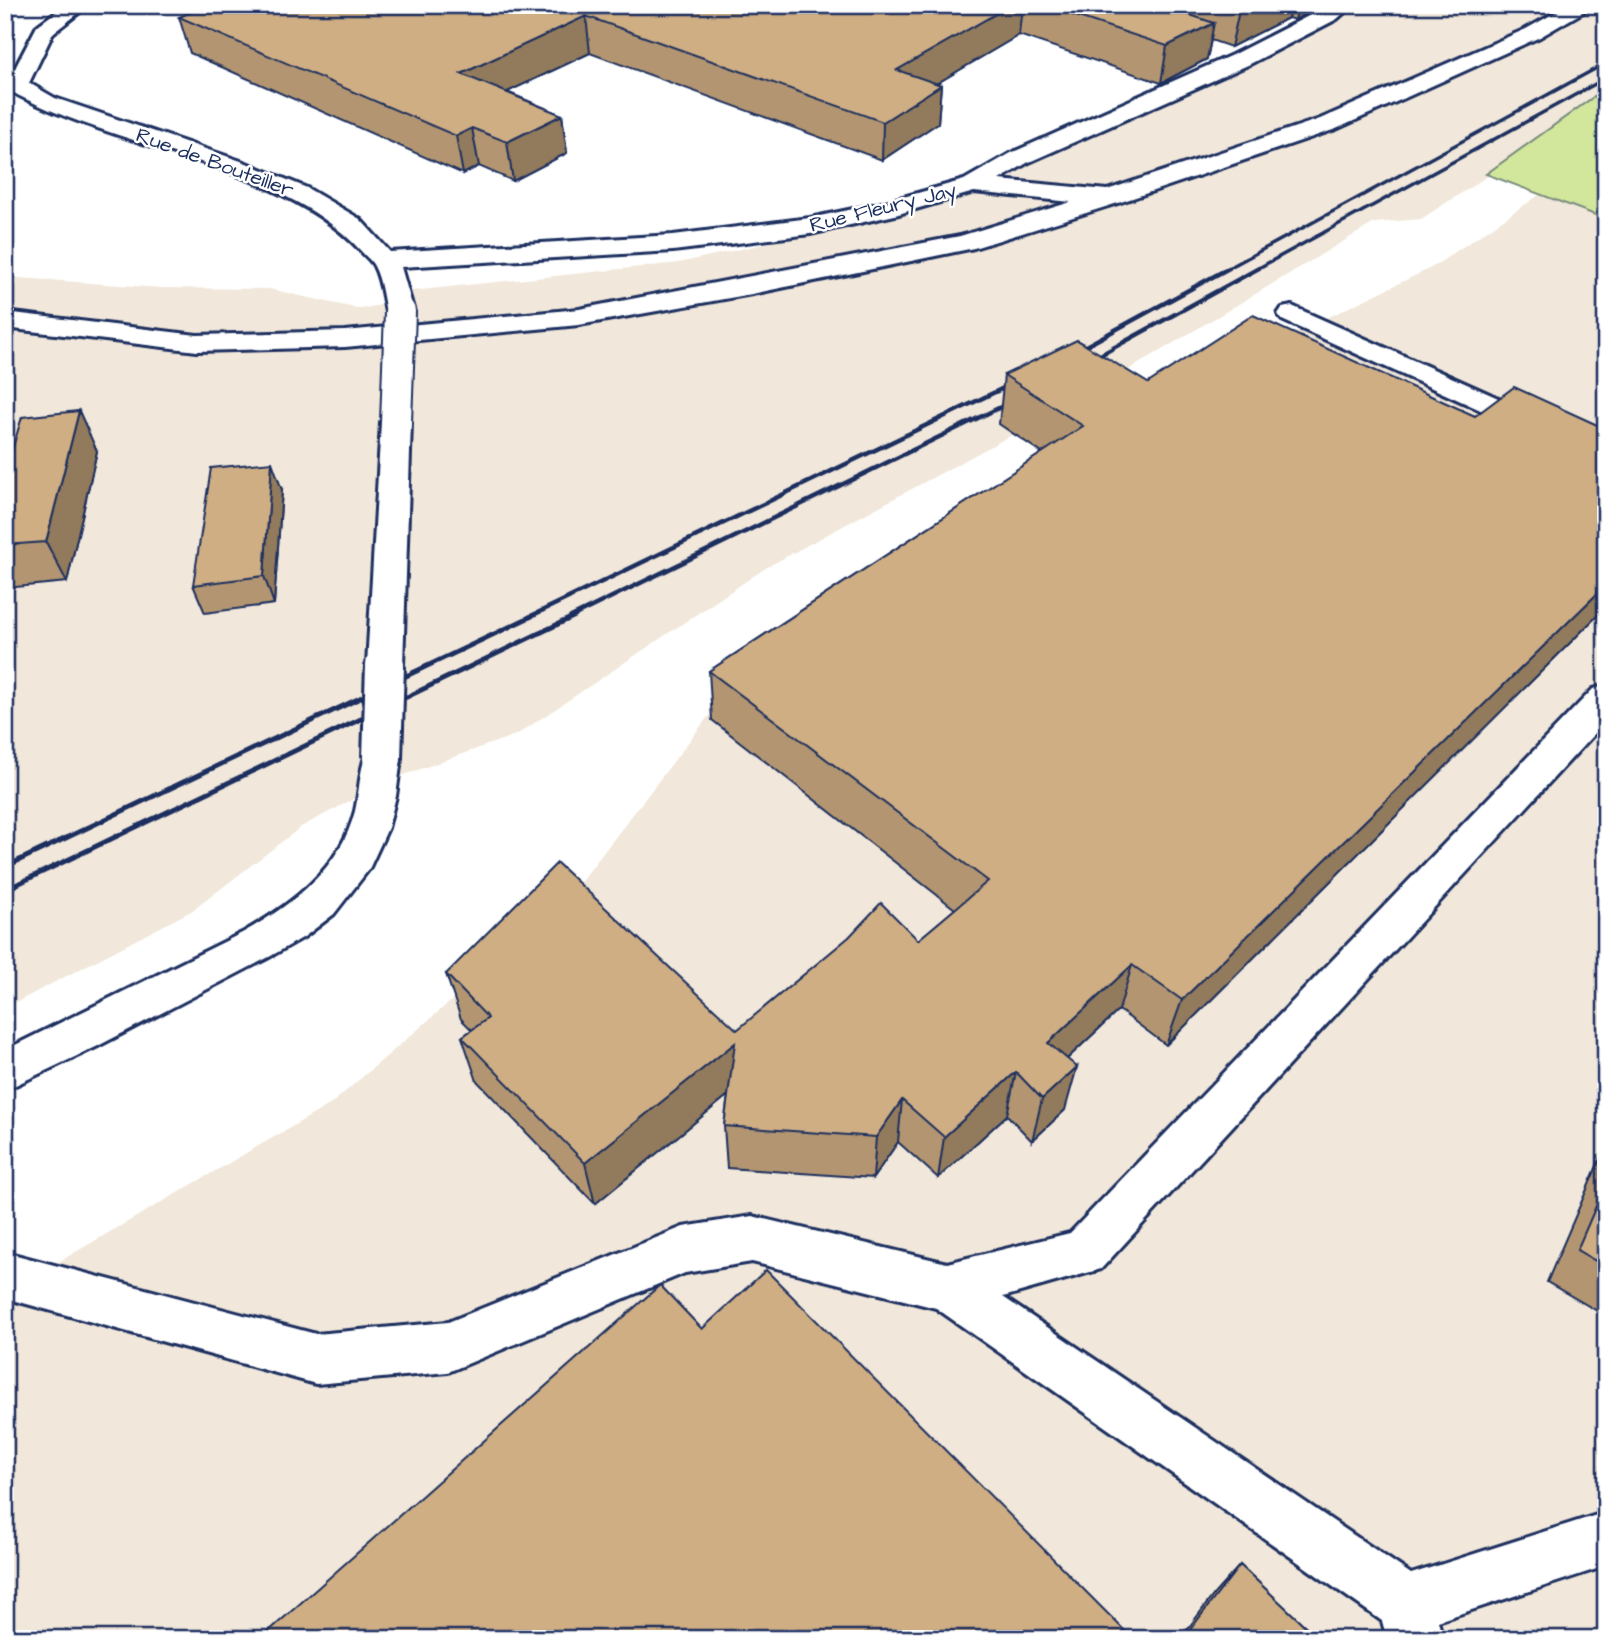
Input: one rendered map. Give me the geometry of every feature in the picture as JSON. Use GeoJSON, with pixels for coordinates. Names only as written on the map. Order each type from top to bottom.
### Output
{"type":"FeatureCollection","features":[{"type":"Feature","properties":{"kind":"street"},"geometry":{"type":"LineString","coordinates":[[18,36],[43,5]]}},
{"type":"Feature","properties":{"kind":"street","name":"Rue de Bouteiller"},"geometry":{"type":"LineString","coordinates":[[5,1071],[256,944],[301,916],[330,892],[368,836],[378,804],[382,758],[400,312],[400,295],[396,281],[383,260],[357,232],[300,194],[272,180],[79,113],[9,85],[44,30],[79,5]]}},
{"type":"Feature","properties":{"kind":"street"},"geometry":{"type":"LineString","coordinates":[[1300,5],[1337,10]]}},
{"type":"Feature","properties":{"kind":"street"},"geometry":{"type":"LineString","coordinates":[[5,320],[197,343],[345,339],[579,317],[751,286],[965,243],[1110,198],[1328,124],[1533,33],[1585,5]]}},
{"type":"Feature","properties":{"kind":"street","name":"Rue Fleury Jay"},"geometry":{"type":"LineString","coordinates":[[383,260],[673,243],[797,228],[886,210],[973,185],[1019,158],[1240,60],[1337,10]]}},
{"type":"Feature","properties":{"kind":"street"},"geometry":{"type":"LineString","coordinates":[[1215,51],[1240,60]]}},
{"type":"Feature","properties":{"kind":"street"},"geometry":{"type":"LineString","coordinates":[[973,185],[1110,198]]}},
{"type":"Feature","properties":{"kind":"street"},"geometry":{"type":"LineString","coordinates":[[1292,314],[1606,458]]}},
{"type":"Feature","properties":{"kind":"street"},"geometry":{"type":"LineString","coordinates":[[947,1287],[1084,1253],[1606,698]]}},
{"type":"Feature","properties":{"kind":"street"},"geometry":{"type":"LineString","coordinates":[[5,1275],[316,1359],[448,1347],[683,1250],[752,1239],[947,1287],[1411,1621],[1606,1539]]}},
{"type":"Feature","properties":{"kind":"shaded area"},"geometry":{"type":"Polygon","coordinates":[[[1353,5],[1606,5],[1606,100],[1421,219],[1374,223],[1093,391],[767,567],[518,734],[387,781],[301,827],[193,910],[5,1008],[5,277],[162,288],[269,289],[359,309],[397,302],[411,291],[679,263],[950,202],[1266,51],[1353,5]]]}},
{"type":"Feature","properties":{"kind":"shaded area"},"geometry":{"type":"Polygon","coordinates":[[[1551,187],[1606,208],[1606,1639],[5,1639],[5,1293],[331,1104],[563,905],[707,718],[1241,359],[1433,267],[1551,187]]]}},
{"type":"Feature","properties":{"kind":"green space"},"geometry":{"type":"Polygon","coordinates":[[[1606,88],[1606,219],[1486,174],[1606,88]]]}},
{"type":"Feature","properties":{"kind":"building"},"geometry":{"type":"Polygon","coordinates":[[[209,5],[1011,5],[897,70],[941,85],[883,122],[586,16],[461,74],[562,115],[507,142],[472,128],[456,136],[179,17],[209,5]]]}},
{"type":"Feature","properties":{"kind":"building"},"geometry":{"type":"Polygon","coordinates":[[[1042,5],[1160,5],[1214,23],[1167,46],[1042,5]]]}},
{"type":"Feature","properties":{"kind":"building"},"geometry":{"type":"Polygon","coordinates":[[[1221,5],[1250,5],[1239,11],[1221,5]]]}},
{"type":"Feature","properties":{"kind":"building"},"geometry":{"type":"Polygon","coordinates":[[[1253,315],[1475,416],[1514,387],[1606,429],[1606,585],[1182,1000],[1132,965],[1048,1043],[1077,1067],[1042,1099],[1016,1072],[944,1137],[902,1100],[876,1137],[724,1126],[735,1043],[585,1163],[462,1037],[488,1018],[446,974],[557,863],[737,1030],[849,937],[881,903],[918,940],[988,881],[709,671],[1083,426],[1004,375],[1077,340],[1148,383],[1253,315]]]}},
{"type":"Feature","properties":{"kind":"building"},"geometry":{"type":"Polygon","coordinates":[[[79,411],[46,542],[5,545],[5,473],[22,417],[79,411]]]}},
{"type":"Feature","properties":{"kind":"building"},"geometry":{"type":"Polygon","coordinates":[[[272,462],[264,576],[193,585],[211,468],[272,462]]]}},
{"type":"Feature","properties":{"kind":"building"},"geometry":{"type":"Polygon","coordinates":[[[1606,1183],[1606,1267],[1577,1250],[1606,1183]]]}},
{"type":"Feature","properties":{"kind":"building"},"geometry":{"type":"Polygon","coordinates":[[[766,1270],[1133,1639],[260,1639],[660,1285],[702,1329],[766,1270]]]}},
{"type":"Feature","properties":{"kind":"building"},"geometry":{"type":"Polygon","coordinates":[[[1240,1565],[1319,1639],[1183,1639],[1240,1565]]]}},
{"type":"Feature","properties":{"kind":"railway"},"geometry":{"type":"LineString","coordinates":[[1225,270],[1606,63]]}},
{"type":"Feature","properties":{"kind":"railway"},"geometry":{"type":"LineString","coordinates":[[1255,270],[1606,78]]}},
{"type":"Feature","properties":{"kind":"railway"},"geometry":{"type":"LineString","coordinates":[[1071,354],[1229,268]]}},
{"type":"Feature","properties":{"kind":"railway"},"geometry":{"type":"LineString","coordinates":[[1084,364],[1259,268]]}},
{"type":"Feature","properties":{"kind":"railway"},"geometry":{"type":"LineString","coordinates":[[529,617],[1022,379]]}},
{"type":"Feature","properties":{"kind":"railway"},"geometry":{"type":"LineString","coordinates":[[571,617],[1019,398]]}},
{"type":"Feature","properties":{"kind":"railway"},"geometry":{"type":"LineString","coordinates":[[5,867],[532,616]]}},
{"type":"Feature","properties":{"kind":"railway"},"geometry":{"type":"LineString","coordinates":[[5,890],[575,616]]}}]}
